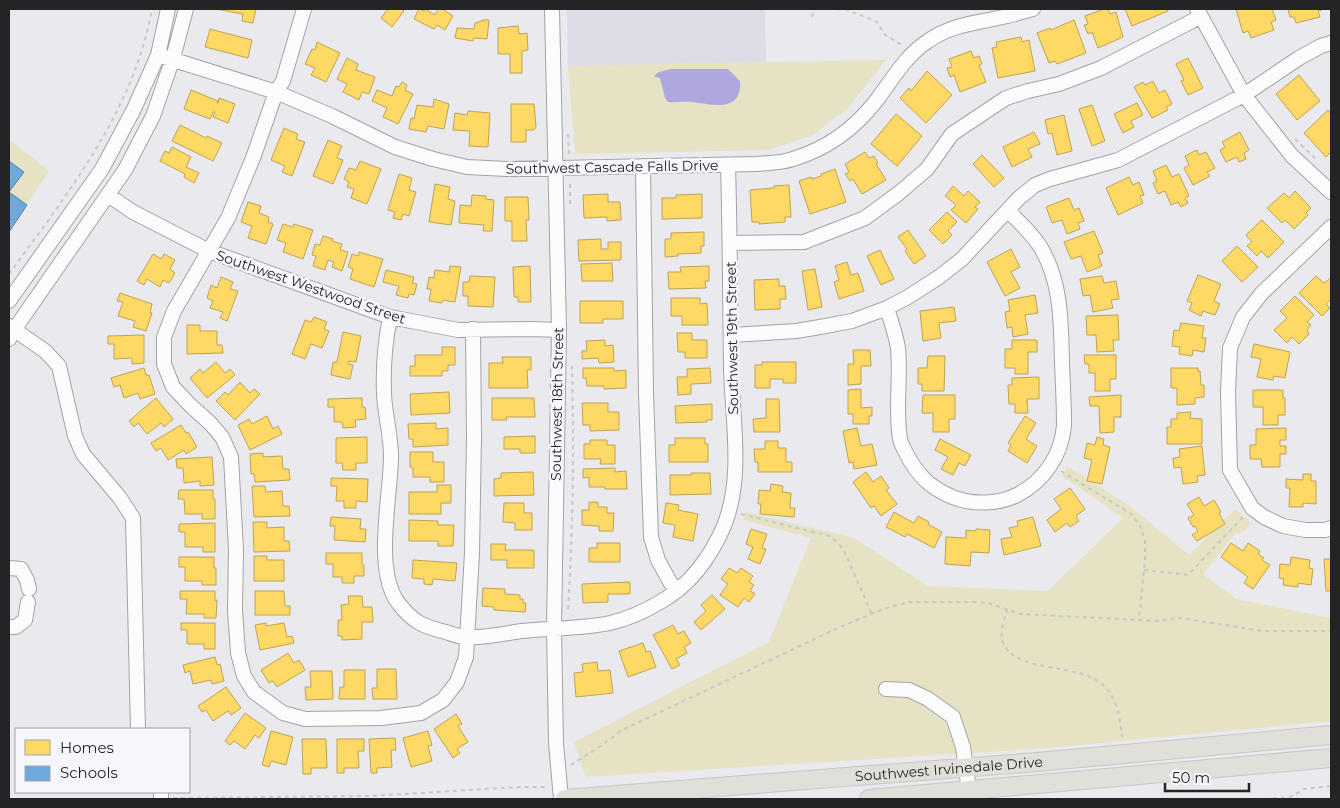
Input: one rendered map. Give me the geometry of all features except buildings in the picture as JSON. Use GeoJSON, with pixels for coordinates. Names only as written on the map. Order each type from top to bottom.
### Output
{"type":"FeatureCollection","features":[{"type":"Feature","properties":{"kind":"main road","name":"Southwest Irvinedale Drive"},"geometry":{"type":"LineString","coordinates":[[562,795],[966,767],[1331,735]]}},
{"type":"Feature","properties":{"kind":"main road"},"geometry":{"type":"LineString","coordinates":[[1197,748],[1199,771]]}},
{"type":"Feature","properties":{"kind":"main road","name":"Southwest Irvinedale Drive"},"geometry":{"type":"LineString","coordinates":[[869,799],[1331,758]]}},
{"type":"Feature","properties":{"kind":"street"},"geometry":{"type":"LineString","coordinates":[[9,302],[102,170],[134,109],[158,55],[168,9]]}},
{"type":"Feature","properties":{"kind":"street"},"geometry":{"type":"LineString","coordinates":[[138,728],[133,518],[120,498],[83,454],[74,436],[59,366],[45,351],[10,332],[125,170],[153,116],[173,58],[186,9]]}},
{"type":"Feature","properties":{"kind":"street"},"geometry":{"type":"LineString","coordinates":[[304,9],[283,81],[276,92],[253,158],[228,218],[174,311],[164,337],[164,364],[173,387],[222,437],[231,457],[236,550],[235,610],[238,653],[244,676],[254,692],[283,713],[305,719],[381,718],[421,713],[443,700],[456,682],[466,657],[473,514],[473,329]]}},
{"type":"Feature","properties":{"kind":"street","name":"Southwest 18th Street"},"geometry":{"type":"LineString","coordinates":[[552,9],[559,330],[554,628],[556,743],[562,795]]}},
{"type":"Feature","properties":{"kind":"street","name":"Southwest Cascade Falls Drive"},"geometry":{"type":"LineString","coordinates":[[158,55],[173,58],[276,92],[332,116],[395,148],[433,160],[467,167],[488,169],[756,164],[792,160],[817,150],[848,131],[876,101],[890,79],[906,60],[928,40],[956,26],[1006,17],[1033,9]]}},
{"type":"Feature","properties":{"kind":"street"},"geometry":{"type":"LineString","coordinates":[[731,244],[804,242],[865,218],[927,170],[952,134],[993,106],[1006,98],[1059,84],[1101,68],[1198,13],[1292,156],[1331,192]]}},
{"type":"Feature","properties":{"kind":"street"},"geometry":{"type":"LineString","coordinates":[[732,335],[796,331],[820,327],[852,321],[887,308],[939,277],[962,259],[1035,185],[1118,160],[1249,91],[1299,58],[1321,46],[1331,43]]}},
{"type":"Feature","properties":{"kind":"street","name":"Southwest 19th Street"},"geometry":{"type":"LineString","coordinates":[[467,638],[594,625],[624,619],[677,591],[695,575],[709,554],[723,528],[729,511],[733,490],[735,459],[728,164]]}},
{"type":"Feature","properties":{"kind":"street"},"geometry":{"type":"LineString","coordinates":[[643,166],[646,392],[651,536],[658,560],[677,591]]}},
{"type":"Feature","properties":{"kind":"street","name":"Southwest Westwood Street"},"geometry":{"type":"LineString","coordinates":[[108,195],[133,212],[209,252],[390,317],[458,330],[559,330]]}},
{"type":"Feature","properties":{"kind":"street"},"geometry":{"type":"LineString","coordinates":[[887,308],[898,348],[900,440],[915,470],[928,484],[960,500],[994,502],[1015,496],[1029,488],[1044,475],[1051,465],[1062,439],[1064,426],[1059,304],[1050,266],[1041,249],[1026,228],[1008,211]]}},
{"type":"Feature","properties":{"kind":"street"},"geometry":{"type":"LineString","coordinates":[[1331,227],[1262,293],[1242,316],[1230,348],[1228,392],[1230,470],[1252,508],[1264,517],[1283,526],[1305,530],[1325,530],[1331,528]]}},
{"type":"Feature","properties":{"kind":"street"},"geometry":{"type":"LineString","coordinates":[[390,317],[386,336],[384,393],[391,455],[387,500],[386,552],[388,580],[397,602],[423,626],[467,638]]}},
{"type":"Feature","properties":{"kind":"street"},"geometry":{"type":"LineString","coordinates":[[9,568],[21,570],[28,580],[25,620],[16,627],[9,627]]}},
{"type":"Feature","properties":{"kind":"street"},"geometry":{"type":"LineString","coordinates":[[886,689],[909,690],[928,699],[952,717],[964,748],[969,790]]}},
{"type":"Feature","properties":{"kind":"path"},"geometry":{"type":"LineString","coordinates":[[9,274],[90,162],[127,90],[148,34],[152,9]]}},
{"type":"Feature","properties":{"kind":"path"},"geometry":{"type":"LineString","coordinates":[[812,17],[814,9]]}},
{"type":"Feature","properties":{"kind":"path"},"geometry":{"type":"LineString","coordinates":[[837,9],[847,10],[877,22],[885,35],[902,45]]}},
{"type":"Feature","properties":{"kind":"path"},"geometry":{"type":"LineString","coordinates":[[1295,138],[1318,162]]}},
{"type":"Feature","properties":{"kind":"path"},"geometry":{"type":"LineString","coordinates":[[1051,465],[1131,514],[1140,526],[1145,540],[1139,620]]}},
{"type":"Feature","properties":{"kind":"path"},"geometry":{"type":"LineString","coordinates":[[1144,570],[1188,575],[1252,508]]}},
{"type":"Feature","properties":{"kind":"path"},"geometry":{"type":"LineString","coordinates":[[729,511],[829,536],[845,552],[872,614]]}},
{"type":"Feature","properties":{"kind":"path"},"geometry":{"type":"LineString","coordinates":[[570,765],[598,748],[622,730],[838,628],[883,609],[909,602],[988,603],[1021,614],[1139,620],[1188,619],[1262,631],[1331,631]]}},
{"type":"Feature","properties":{"kind":"path"},"geometry":{"type":"LineString","coordinates":[[1008,609],[1002,627],[1002,638],[1009,654],[1024,661],[1077,671],[1094,678],[1106,687],[1114,700],[1120,716],[1122,737]]}},
{"type":"Feature","properties":{"kind":"path"},"geometry":{"type":"LineString","coordinates":[[1265,799],[1290,797],[1304,789],[1331,786]]}},
{"type":"Feature","properties":{"kind":"path"},"geometry":{"type":"LineString","coordinates":[[161,799],[370,796],[519,787],[562,795]]}},
{"type":"Feature","properties":{"kind":"shaded area"},"geometry":{"type":"Polygon","coordinates":[[[567,9],[765,9],[766,62],[568,66],[567,9]]]}},
{"type":"Feature","properties":{"kind":"shaded area"},"geometry":{"type":"Polygon","coordinates":[[[886,60],[847,109],[813,135],[768,150],[575,154],[568,66],[886,60]]]}},
{"type":"Feature","properties":{"kind":"shaded area"},"geometry":{"type":"Polygon","coordinates":[[[671,69],[728,69],[740,81],[739,91],[731,103],[724,105],[668,102],[665,98],[660,78],[655,77],[655,75],[671,69]]]}},
{"type":"Feature","properties":{"kind":"shaded area"},"geometry":{"type":"Polygon","coordinates":[[[9,139],[49,171],[27,205],[9,192],[24,172],[9,161],[9,139]]]}},
{"type":"Feature","properties":{"kind":"shaded area"},"geometry":{"type":"Polygon","coordinates":[[[1067,466],[1130,506],[1189,555],[1235,509],[1251,523],[1245,530],[1236,533],[1203,574],[1236,599],[1331,618],[1331,721],[1049,748],[586,777],[574,742],[769,642],[811,538],[744,520],[745,512],[854,538],[928,586],[1048,591],[1123,518],[1062,476],[1067,466]]]}}]}
